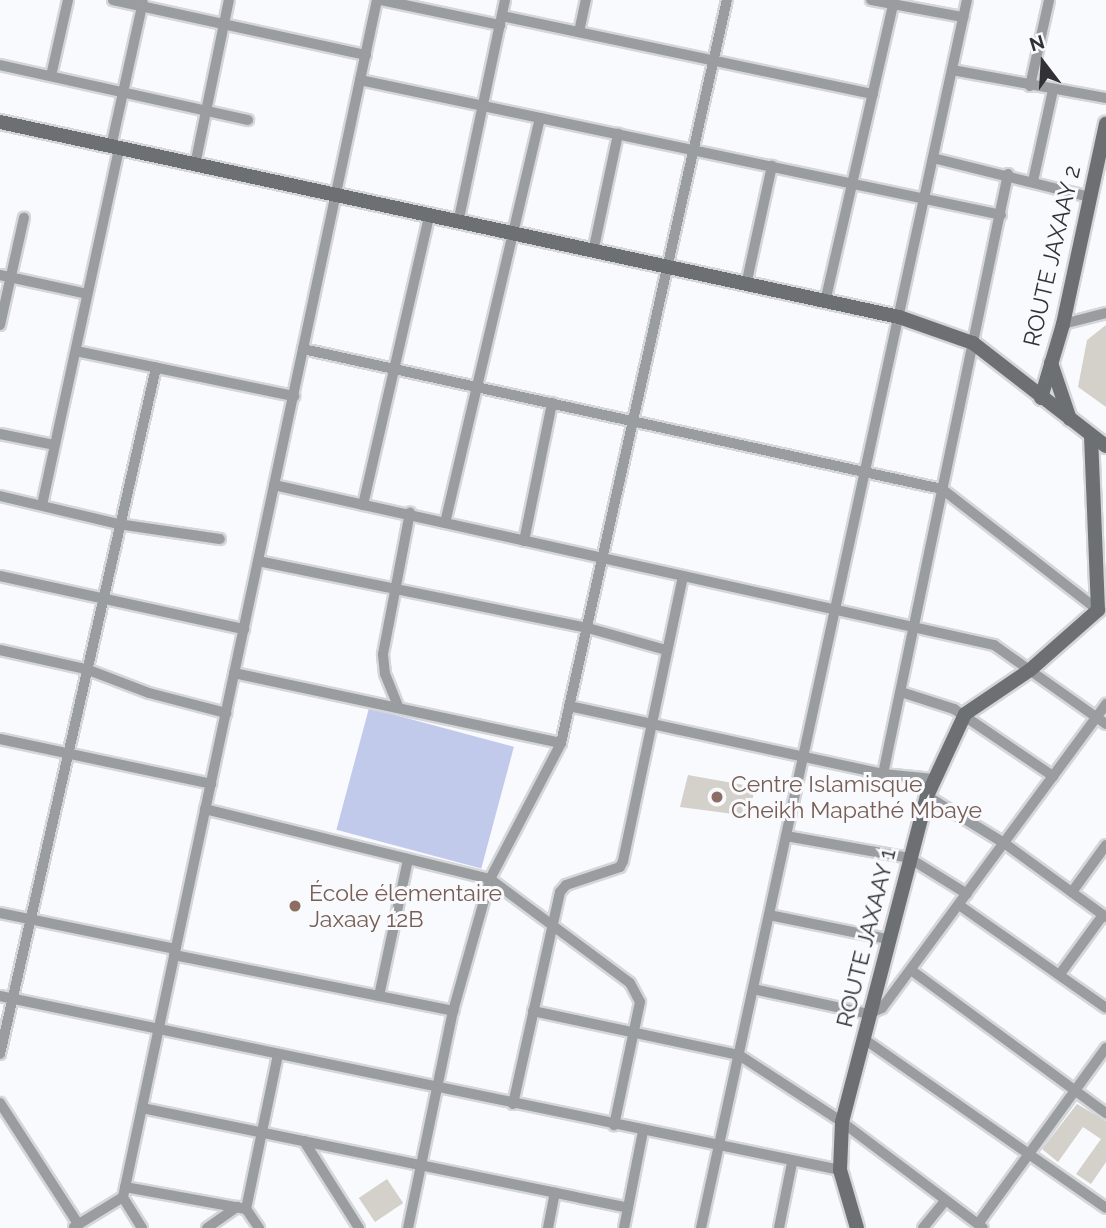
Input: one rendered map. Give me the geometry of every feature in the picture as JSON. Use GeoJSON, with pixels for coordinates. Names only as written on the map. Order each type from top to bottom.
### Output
{"type":"FeatureCollection","features":[{"type":"Feature","properties":{"kind":"street"},"geometry":{"type":"LineString","coordinates":[[51,76],[68,0]]}},
{"type":"Feature","properties":{"kind":"street"},"geometry":{"type":"LineString","coordinates":[[113,0],[143,3],[366,55]]}},
{"type":"Feature","properties":{"kind":"street"},"geometry":{"type":"LineString","coordinates":[[195,165],[229,0]]}},
{"type":"Feature","properties":{"kind":"street"},"geometry":{"type":"LineString","coordinates":[[142,1228],[124,1192],[379,0],[579,32],[873,94]]}},
{"type":"Feature","properties":{"kind":"street"},"geometry":{"type":"LineString","coordinates":[[458,223],[505,0]]}},
{"type":"Feature","properties":{"kind":"street"},"geometry":{"type":"LineString","coordinates":[[579,32],[586,0]]}},
{"type":"Feature","properties":{"kind":"street"},"geometry":{"type":"LineString","coordinates":[[408,1228],[453,1011],[491,878],[561,743],[727,0]]}},
{"type":"Feature","properties":{"kind":"street"},"geometry":{"type":"LineString","coordinates":[[871,0],[963,17]]}},
{"type":"Feature","properties":{"kind":"street"},"geometry":{"type":"LineString","coordinates":[[701,1228],[967,0]]}},
{"type":"Feature","properties":{"kind":"street"},"geometry":{"type":"LineString","coordinates":[[1030,86],[1049,0]]}},
{"type":"Feature","properties":{"kind":"street"},"geometry":{"type":"LineString","coordinates":[[43,505],[76,351],[143,3]]}},
{"type":"Feature","properties":{"kind":"street"},"geometry":{"type":"LineString","coordinates":[[825,302],[893,5]]}},
{"type":"Feature","properties":{"kind":"street"},"geometry":{"type":"LineString","coordinates":[[0,65],[248,120]]}},
{"type":"Feature","properties":{"kind":"street"},"geometry":{"type":"LineString","coordinates":[[953,69],[1030,86],[1106,98]]}},
{"type":"Feature","properties":{"kind":"street"},"geometry":{"type":"LineString","coordinates":[[360,80],[1001,215]]}},
{"type":"Feature","properties":{"kind":"street"},"geometry":{"type":"LineString","coordinates":[[1033,181],[1054,90]]}},
{"type":"Feature","properties":{"kind":"street"},"geometry":{"type":"LineString","coordinates":[[444,523],[540,118]]}},
{"type":"Feature","properties":{"kind":"street"},"geometry":{"type":"LineString","coordinates":[[0,122],[899,317],[973,343],[1106,446]]}},
{"type":"Feature","properties":{"kind":"street","name":"ROUTE JAXAAY 2"},"geometry":{"type":"LineString","coordinates":[[1041,398],[1063,324],[1090,197],[1103,155],[1106,124]]}},
{"type":"Feature","properties":{"kind":"street"},"geometry":{"type":"LineString","coordinates":[[593,252],[618,134]]}},
{"type":"Feature","properties":{"kind":"street"},"geometry":{"type":"LineString","coordinates":[[933,158],[1008,174],[1090,197]]}},
{"type":"Feature","properties":{"kind":"street"},"geometry":{"type":"LineString","coordinates":[[746,285],[772,166]]}},
{"type":"Feature","properties":{"kind":"street"},"geometry":{"type":"LineString","coordinates":[[883,774],[1008,174]]}},
{"type":"Feature","properties":{"kind":"street"},"geometry":{"type":"LineString","coordinates":[[363,505],[429,216]]}},
{"type":"Feature","properties":{"kind":"street"},"geometry":{"type":"LineString","coordinates":[[0,325],[5,277],[24,218]]}},
{"type":"Feature","properties":{"kind":"street"},"geometry":{"type":"LineString","coordinates":[[5,277],[87,294]]}},
{"type":"Feature","properties":{"kind":"street"},"geometry":{"type":"LineString","coordinates":[[1063,324],[1105,314]]}},
{"type":"Feature","properties":{"kind":"street"},"geometry":{"type":"LineString","coordinates":[[303,349],[942,489],[1098,610]]}},
{"type":"Feature","properties":{"kind":"street"},"geometry":{"type":"LineString","coordinates":[[76,351],[293,396]]}},
{"type":"Feature","properties":{"kind":"street"},"geometry":{"type":"LineString","coordinates":[[1051,363],[1070,419]]}},
{"type":"Feature","properties":{"kind":"street"},"geometry":{"type":"LineString","coordinates":[[0,1054],[101,598],[156,368]]}},
{"type":"Feature","properties":{"kind":"street"},"geometry":{"type":"LineString","coordinates":[[524,541],[552,403]]}},
{"type":"Feature","properties":{"kind":"street"},"geometry":{"type":"LineString","coordinates":[[0,434],[54,445]]}},
{"type":"Feature","properties":{"kind":"street"},"geometry":{"type":"LineString","coordinates":[[1091,436],[1098,610]]}},
{"type":"Feature","properties":{"kind":"street"},"geometry":{"type":"LineString","coordinates":[[274,485],[410,513],[444,523],[994,645],[1101,721]]}},
{"type":"Feature","properties":{"kind":"street"},"geometry":{"type":"LineString","coordinates":[[0,496],[118,524],[220,539]]}},
{"type":"Feature","properties":{"kind":"street"},"geometry":{"type":"LineString","coordinates":[[398,706],[382,665],[410,513]]}},
{"type":"Feature","properties":{"kind":"street"},"geometry":{"type":"LineString","coordinates":[[258,561],[588,628],[666,650]]}},
{"type":"Feature","properties":{"kind":"street"},"geometry":{"type":"LineString","coordinates":[[0,576],[244,629]]}},
{"type":"Feature","properties":{"kind":"street"},"geometry":{"type":"LineString","coordinates":[[513,1104],[555,926],[560,892],[566,886],[620,867],[623,861],[683,576]]}},
{"type":"Feature","properties":{"kind":"street","name":"ROUTE JAXAAY 1"},"geometry":{"type":"LineString","coordinates":[[856,1227],[841,1170],[842,1122],[887,939],[927,796],[965,715],[1030,670],[1098,610]]}},
{"type":"Feature","properties":{"kind":"street"},"geometry":{"type":"LineString","coordinates":[[0,650],[86,668],[149,692],[226,713]]}},
{"type":"Feature","properties":{"kind":"street"},"geometry":{"type":"LineString","coordinates":[[234,673],[561,743]]}},
{"type":"Feature","properties":{"kind":"street"},"geometry":{"type":"LineString","coordinates":[[901,692],[965,715],[1054,776]]}},
{"type":"Feature","properties":{"kind":"street"},"geometry":{"type":"LineString","coordinates":[[753,989],[869,1014],[882,1007],[1054,776],[1101,721],[1106,704]]}},
{"type":"Feature","properties":{"kind":"street"},"geometry":{"type":"LineString","coordinates":[[569,706],[803,758],[883,774],[934,779]]}},
{"type":"Feature","properties":{"kind":"street"},"geometry":{"type":"LineString","coordinates":[[0,739],[211,784]]}},
{"type":"Feature","properties":{"kind":"street"},"geometry":{"type":"LineString","coordinates":[[927,796],[1004,843],[1105,916],[1060,974]]}},
{"type":"Feature","properties":{"kind":"street"},"geometry":{"type":"LineString","coordinates":[[205,809],[491,878],[555,926],[637,990],[640,1002],[614,1125]]}},
{"type":"Feature","properties":{"kind":"street"},"geometry":{"type":"LineString","coordinates":[[786,836],[909,858],[967,894]]}},
{"type":"Feature","properties":{"kind":"street"},"geometry":{"type":"LineString","coordinates":[[1072,892],[1106,845]]}},
{"type":"Feature","properties":{"kind":"street"},"geometry":{"type":"LineString","coordinates":[[379,996],[408,860]]}},
{"type":"Feature","properties":{"kind":"street"},"geometry":{"type":"LineString","coordinates":[[959,905],[1106,1008]]}},
{"type":"Feature","properties":{"kind":"street"},"geometry":{"type":"LineString","coordinates":[[0,913],[453,1011]]}},
{"type":"Feature","properties":{"kind":"street"},"geometry":{"type":"LineString","coordinates":[[769,915],[887,939]]}},
{"type":"Feature","properties":{"kind":"street"},"geometry":{"type":"LineString","coordinates":[[911,970],[1106,1113]]}},
{"type":"Feature","properties":{"kind":"street"},"geometry":{"type":"LineString","coordinates":[[0,996],[792,1163],[841,1170]]}},
{"type":"Feature","properties":{"kind":"street"},"geometry":{"type":"LineString","coordinates":[[533,1011],[634,1030],[739,1055],[842,1122],[980,1226],[1106,1048]]}},
{"type":"Feature","properties":{"kind":"street"},"geometry":{"type":"LineString","coordinates":[[864,1039],[1106,1208]]}},
{"type":"Feature","properties":{"kind":"street"},"geometry":{"type":"LineString","coordinates":[[207,1228],[241,1208],[262,1132],[278,1054]]}},
{"type":"Feature","properties":{"kind":"street"},"geometry":{"type":"LineString","coordinates":[[0,1103],[5,1119],[76,1226],[124,1192],[241,1208],[259,1228]]}},
{"type":"Feature","properties":{"kind":"street"},"geometry":{"type":"LineString","coordinates":[[142,1108],[628,1208]]}},
{"type":"Feature","properties":{"kind":"street"},"geometry":{"type":"LineString","coordinates":[[624,1228],[643,1131]]}},
{"type":"Feature","properties":{"kind":"street"},"geometry":{"type":"LineString","coordinates":[[304,1141],[359,1228]]}},
{"type":"Feature","properties":{"kind":"street"},"geometry":{"type":"LineString","coordinates":[[779,1228],[792,1163]]}},
{"type":"Feature","properties":{"kind":"street"},"geometry":{"type":"LineString","coordinates":[[548,1228],[555,1193]]}},
{"type":"Feature","properties":{"kind":"street"},"geometry":{"type":"LineString","coordinates":[[923,1228],[945,1201]]}},
{"type":"Feature","properties":{"kind":"shaded area"},"geometry":{"type":"Polygon","coordinates":[[[369,708],[514,747],[481,869],[336,830],[369,708]]]}},
{"type":"Feature","properties":{"kind":"building"},"geometry":{"type":"Polygon","coordinates":[[[1106,325],[1106,407],[1078,387],[1087,340],[1106,325]]]}},
{"type":"Feature","properties":{"kind":"building"},"geometry":{"type":"Polygon","coordinates":[[[688,775],[755,787],[749,816],[680,807],[688,775]]]}},
{"type":"Feature","properties":{"kind":"building"},"geometry":{"type":"Polygon","coordinates":[[[1077,1104],[1106,1121],[1106,1162],[1091,1184],[1076,1174],[1101,1139],[1083,1127],[1058,1162],[1042,1149],[1077,1104]]]}},
{"type":"Feature","properties":{"kind":"building"},"geometry":{"type":"Polygon","coordinates":[[[387,1179],[403,1203],[375,1222],[359,1198],[387,1179]]]}},
{"type":"Feature","properties":{"kind":"place","name":"Centre Islamisque Cheikh Mapathé Mbaye"},"geometry":{"type":"Point","coordinates":[717,797]}},
{"type":"Feature","properties":{"kind":"place","name":"École élementaire Jaxaay 12B"},"geometry":{"type":"Point","coordinates":[295,906]}}]}
